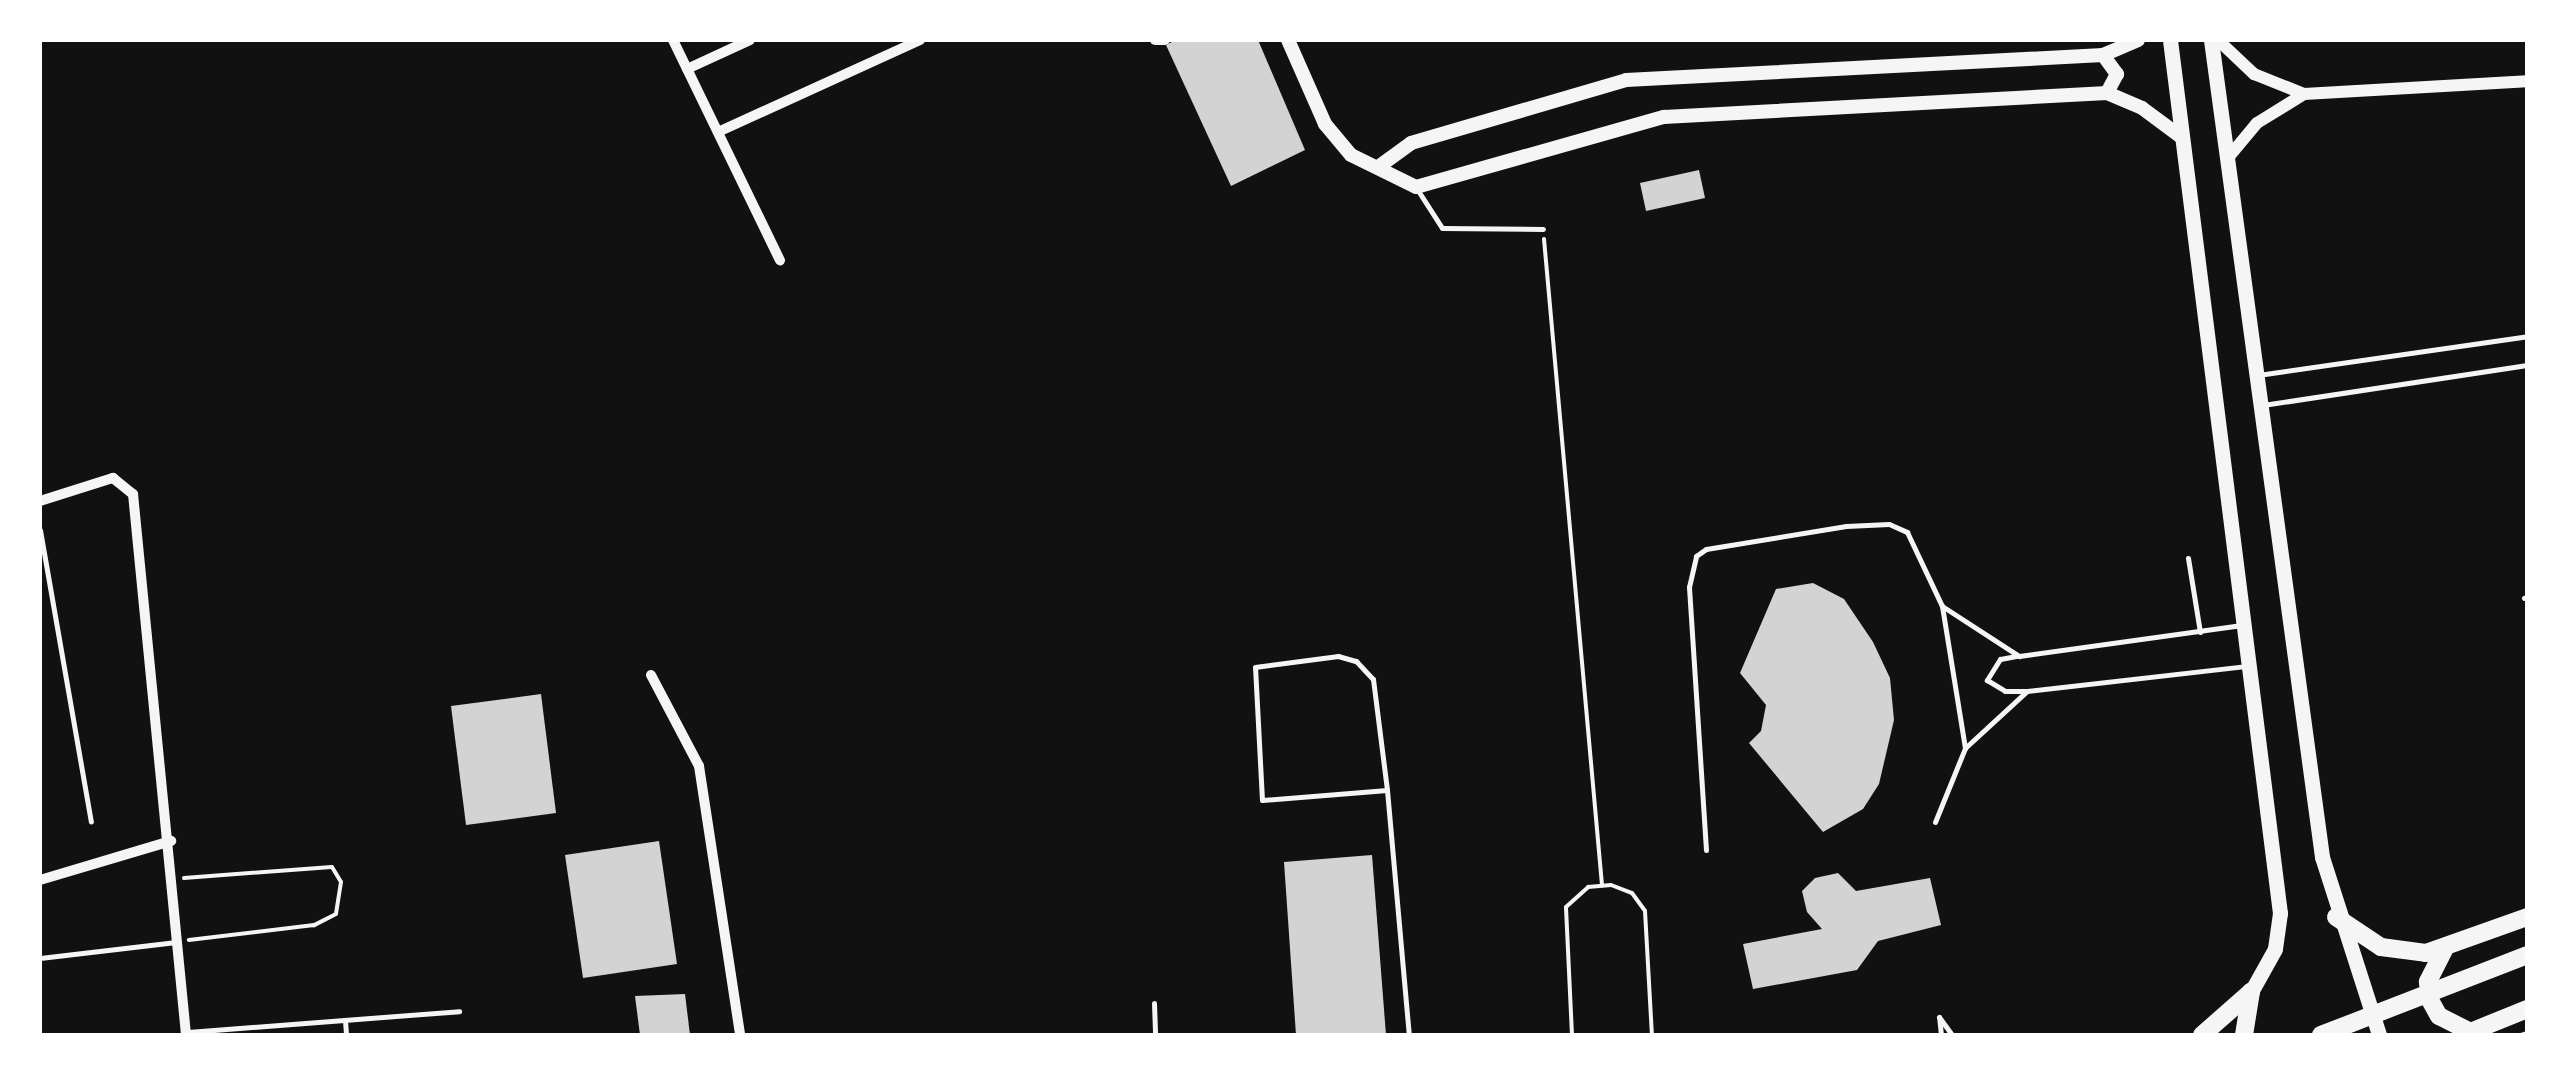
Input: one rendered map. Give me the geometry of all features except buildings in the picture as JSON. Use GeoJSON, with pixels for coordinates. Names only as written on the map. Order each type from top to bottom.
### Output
{"type":"FeatureCollection","features":[{"type":"Feature","properties":{"kind":"highway"},"geometry":{"type":"LineString","coordinates":[[2336,916],[2380,947],[2444,950],[2527,918]]}},
{"type":"Feature","properties":{"kind":"highway"},"geometry":{"type":"LineString","coordinates":[[2444,950],[2433,964],[2430,1000],[2453,1027],[2467,1033],[2527,1009]]}},
{"type":"Feature","properties":{"kind":"highway"},"geometry":{"type":"LineString","coordinates":[[2320,1035],[2527,955]]}},
{"type":"Feature","properties":{"kind":"highway"},"geometry":{"type":"LineString","coordinates":[[2202,1035],[2252,992]]}},
{"type":"Feature","properties":{"kind":"highway"},"geometry":{"type":"LineString","coordinates":[[2244,1035],[2252,992]]}},
{"type":"Feature","properties":{"kind":"main road"},"geometry":{"type":"LineString","coordinates":[[1288,40],[1325,124],[1351,155],[1381,164],[1415,186],[1664,117],[2107,93],[2142,108],[2181,137]]}},
{"type":"Feature","properties":{"kind":"main road"},"geometry":{"type":"LineString","coordinates":[[1381,164],[1411,144],[1626,80],[2103,55],[2138,40]]}},
{"type":"Feature","properties":{"kind":"main road"},"geometry":{"type":"LineString","coordinates":[[2170,40],[2280,914],[2275,949],[2252,992]]}},
{"type":"Feature","properties":{"kind":"main road"},"geometry":{"type":"LineString","coordinates":[[2214,40],[2312,794],[2336,916],[2379,1035]]}},
{"type":"Feature","properties":{"kind":"main road"},"geometry":{"type":"LineString","coordinates":[[2103,55],[2117,74],[2107,93]]}},
{"type":"Feature","properties":{"kind":"street"},"geometry":{"type":"LineString","coordinates":[[673,40],[780,260]]}},
{"type":"Feature","properties":{"kind":"street"},"geometry":{"type":"LineString","coordinates":[[687,69],[750,40]]}},
{"type":"Feature","properties":{"kind":"street"},"geometry":{"type":"LineString","coordinates":[[718,132],[920,40]]}},
{"type":"Feature","properties":{"kind":"street"},"geometry":{"type":"LineString","coordinates":[[1154,40],[1165,40]]}},
{"type":"Feature","properties":{"kind":"street"},"geometry":{"type":"LineString","coordinates":[[2214,40],[2254,74],[2304,94],[2527,81]]}},
{"type":"Feature","properties":{"kind":"street"},"geometry":{"type":"LineString","coordinates":[[2227,159],[2257,123],[2304,94]]}},
{"type":"Feature","properties":{"kind":"street"},"geometry":{"type":"LineString","coordinates":[[40,500],[113,478],[133,494],[171,841],[186,1034]]}},
{"type":"Feature","properties":{"kind":"street"},"geometry":{"type":"LineString","coordinates":[[650,674],[698,766],[740,1035]]}},
{"type":"Feature","properties":{"kind":"street"},"geometry":{"type":"LineString","coordinates":[[40,880],[171,841]]}},
{"type":"Feature","properties":{"kind":"lane"},"geometry":{"type":"LineString","coordinates":[[1415,186],[1442,228],[1543,229]]}},
{"type":"Feature","properties":{"kind":"lane"},"geometry":{"type":"LineString","coordinates":[[2256,375],[2527,336]]}},
{"type":"Feature","properties":{"kind":"lane"},"geometry":{"type":"LineString","coordinates":[[2260,406],[2527,365]]}},
{"type":"Feature","properties":{"kind":"lane"},"geometry":{"type":"LineString","coordinates":[[1706,850],[1689,587],[1696,556],[1706,549],[1889,524],[1907,532],[1942,606],[1965,748]]}},
{"type":"Feature","properties":{"kind":"lane"},"geometry":{"type":"LineString","coordinates":[[40,530],[91,822]]}},
{"type":"Feature","properties":{"kind":"lane"},"geometry":{"type":"LineString","coordinates":[[2188,558],[2200,632]]}},
{"type":"Feature","properties":{"kind":"lane"},"geometry":{"type":"LineString","coordinates":[[1942,606],[2019,656]]}},
{"type":"Feature","properties":{"kind":"lane"},"geometry":{"type":"LineString","coordinates":[[2245,625],[2000,659],[1988,680],[2005,691],[2027,691],[2251,666]]}},
{"type":"Feature","properties":{"kind":"lane"},"geometry":{"type":"LineString","coordinates":[[1387,790],[1262,800],[1255,667],[1338,656],[1356,661],[1373,679],[1387,790],[1409,1035]]}},
{"type":"Feature","properties":{"kind":"lane"},"geometry":{"type":"LineString","coordinates":[[1935,822],[1965,748],[2027,691]]}},
{"type":"Feature","properties":{"kind":"lane"},"geometry":{"type":"LineString","coordinates":[[40,958],[178,941]]}},
{"type":"Feature","properties":{"kind":"lane"},"geometry":{"type":"LineString","coordinates":[[1154,1002],[1155,1035]]}},
{"type":"Feature","properties":{"kind":"lane"},"geometry":{"type":"LineString","coordinates":[[186,1034],[460,1012]]}},
{"type":"Feature","properties":{"kind":"lane"},"geometry":{"type":"LineString","coordinates":[[1940,1035],[1939,1017],[1952,1035]]}},
{"type":"Feature","properties":{"kind":"lane"},"geometry":{"type":"LineString","coordinates":[[345,1020],[346,1035]]}},
{"type":"Feature","properties":{"kind":"path"},"geometry":{"type":"LineString","coordinates":[[1543,229],[1602,885]]}},
{"type":"Feature","properties":{"kind":"path"},"geometry":{"type":"LineString","coordinates":[[174,878],[332,867],[341,882],[336,914],[314,925],[178,941]]}},
{"type":"Feature","properties":{"kind":"path"},"geometry":{"type":"LineString","coordinates":[[1572,1035],[1564,915],[1574,896],[1602,885],[1628,890],[1644,911],[1652,1035]]}}]}
